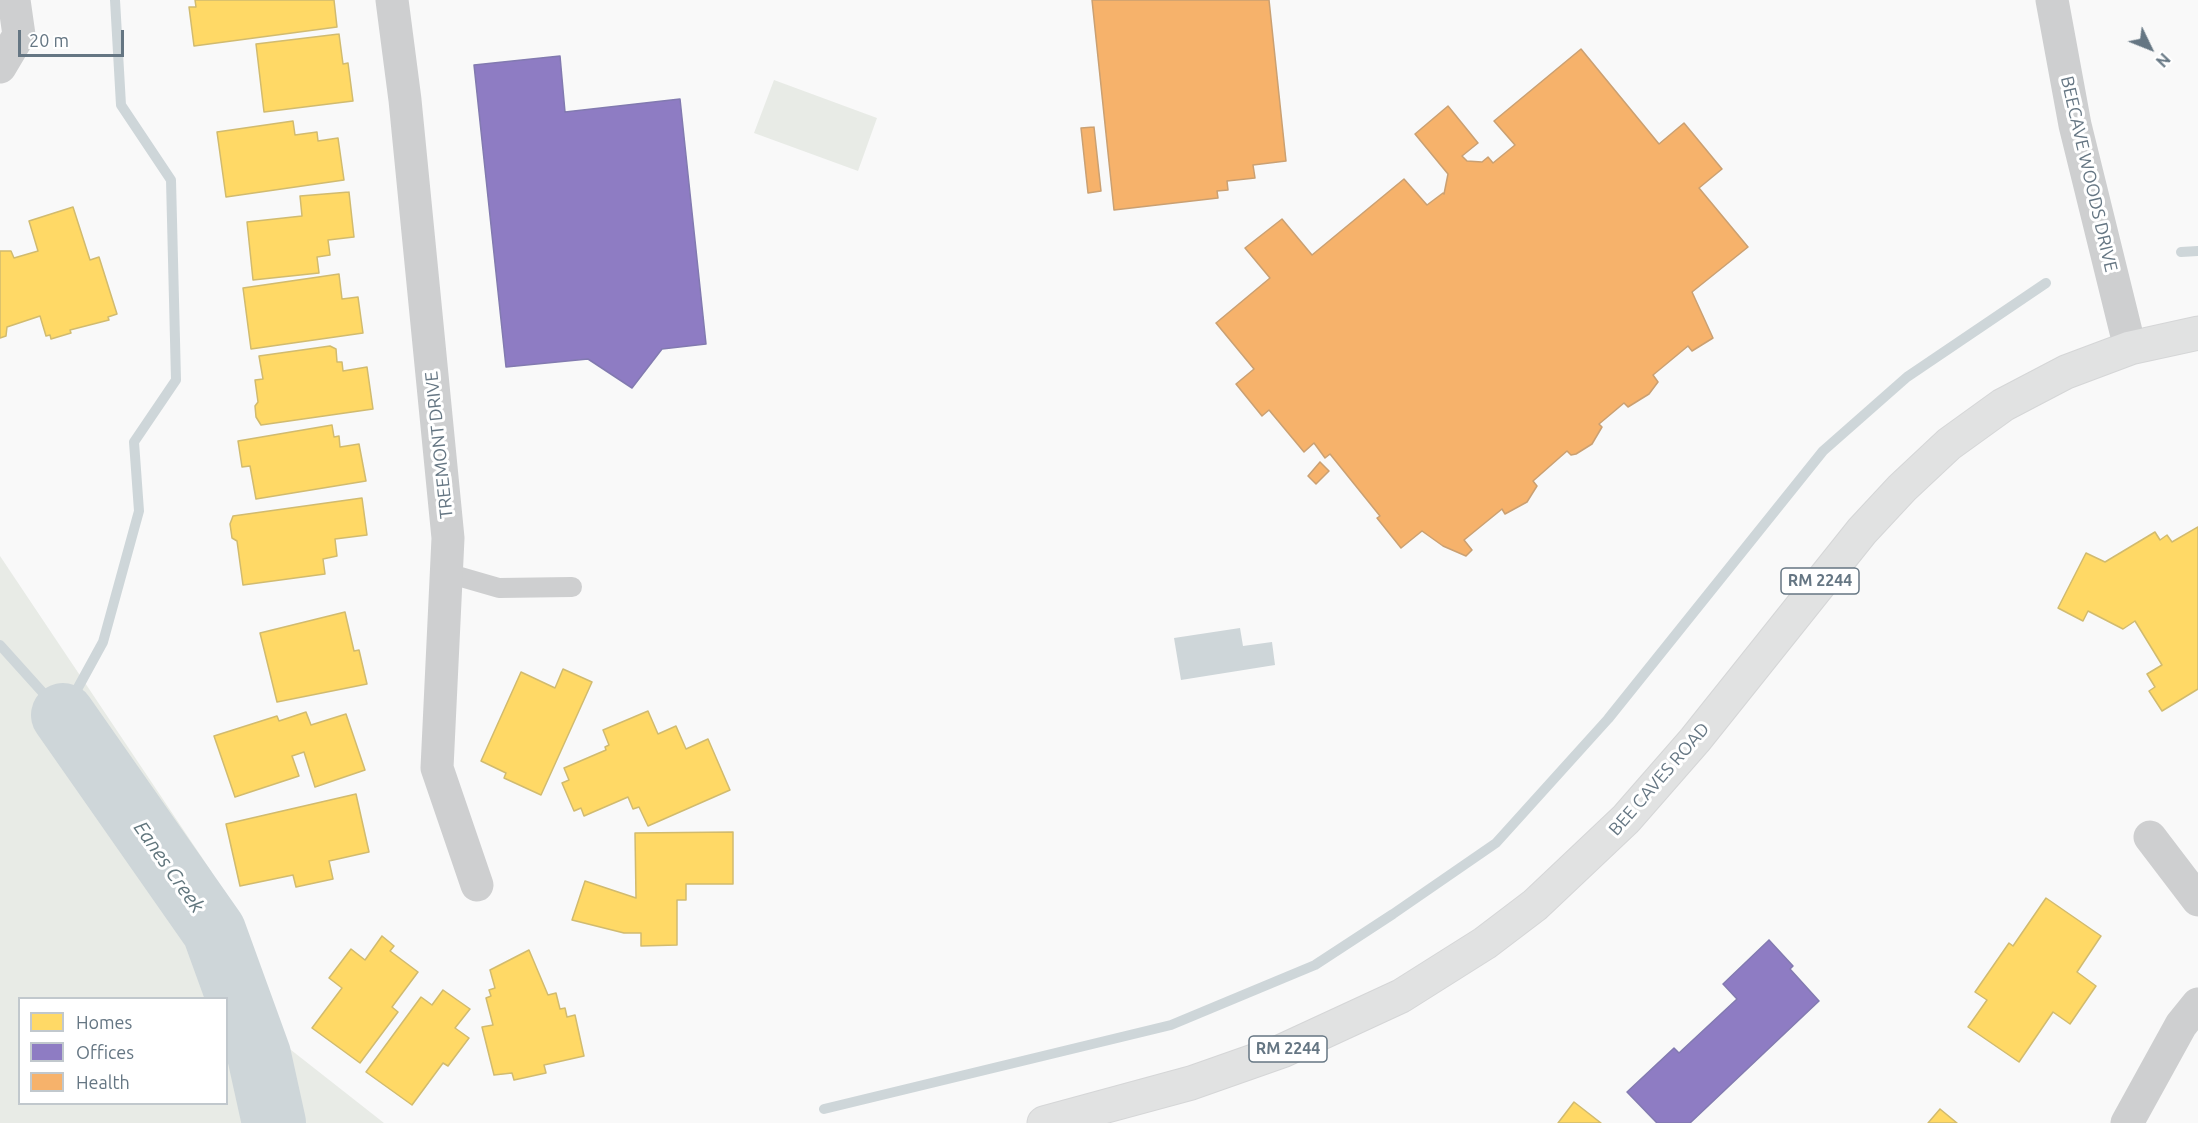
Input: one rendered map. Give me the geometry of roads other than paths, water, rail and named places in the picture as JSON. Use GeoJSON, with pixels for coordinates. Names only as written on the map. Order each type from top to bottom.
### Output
{"type":"FeatureCollection","features":[{"type":"Feature","properties":{"kind":"main road","name":"BEE CAVES ROAD"},"geometry":{"type":"LineString","coordinates":[[1044,1123],[1191,1083],[1281,1051],[1401,996],[1485,944],[1535,905],[1626,819],[1695,740],[1862,531],[1925,466],[2003,405],[2066,372],[2130,348],[2198,333]]}},
{"type":"Feature","properties":{"kind":"street"},"geometry":{"type":"LineString","coordinates":[[0,67],[19,35],[14,0]]}},
{"type":"Feature","properties":{"kind":"street","name":"TREEMONT DRIVE"},"geometry":{"type":"LineString","coordinates":[[392,0],[405,100],[448,538],[437,768],[477,885]]}},
{"type":"Feature","properties":{"kind":"street","name":"BEECAVE WOODS DRIVE"},"geometry":{"type":"LineString","coordinates":[[2052,0],[2075,125],[2130,348]]}},
{"type":"Feature","properties":{"kind":"street"},"geometry":{"type":"LineString","coordinates":[[2150,837],[2198,900]]}},
{"type":"Feature","properties":{"kind":"street"},"geometry":{"type":"LineString","coordinates":[[2127,1123],[2181,1025],[2198,1004]]}},
{"type":"Feature","properties":{"kind":"lane"},"geometry":{"type":"LineString","coordinates":[[447,573],[499,588],[572,587]]}},
{"type":"Feature","properties":{"kind":"waterway"},"geometry":{"type":"LineString","coordinates":[[63,715],[103,642],[139,511],[134,442],[176,380],[171,180],[121,105],[115,0]]}},
{"type":"Feature","properties":{"kind":"waterway"},"geometry":{"type":"LineString","coordinates":[[2181,252],[2198,251]]}},
{"type":"Feature","properties":{"kind":"waterway"},"geometry":{"type":"LineString","coordinates":[[824,1109],[1171,1025],[1315,965],[1393,914],[1496,843],[1608,719],[1823,451],[1907,377],[2046,283]]}},
{"type":"Feature","properties":{"kind":"waterway","name":"Eanes Creek"},"geometry":{"type":"LineString","coordinates":[[0,645],[63,715],[152,842]]}},
{"type":"Feature","properties":{"kind":"waterway","name":"Eanes Creek"},"geometry":{"type":"LineString","coordinates":[[63,715],[214,931],[259,1055],[274,1123]]}}]}
